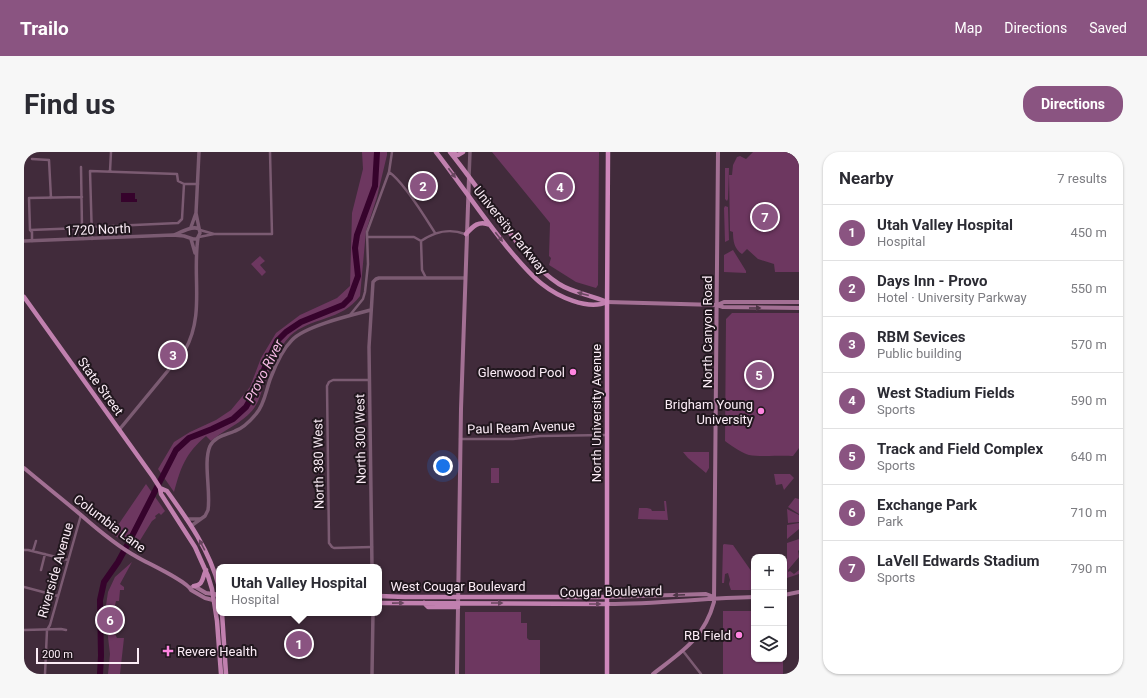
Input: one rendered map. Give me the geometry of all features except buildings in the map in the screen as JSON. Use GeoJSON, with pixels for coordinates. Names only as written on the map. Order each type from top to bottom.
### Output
{"type":"FeatureCollection","features":[{"type":"Feature","properties":{"kind":"highway","name":"North University Avenue"},"geometry":{"type":"LineString","coordinates":[[607,674],[608,152]]}},
{"type":"Feature","properties":{"kind":"main road","name":"University Parkway"},"geometry":{"type":"LineString","coordinates":[[436,152],[491,226],[527,270],[546,288],[566,298],[581,303],[595,305],[607,302],[717,305],[723,307],[799,308]]}},
{"type":"Feature","properties":{"kind":"main road","name":"University Parkway"},"geometry":{"type":"LineString","coordinates":[[450,152],[524,251],[543,272],[560,285],[607,302]]}},
{"type":"Feature","properties":{"kind":"main road"},"geometry":{"type":"LineString","coordinates":[[450,152],[458,155],[463,152]]}},
{"type":"Feature","properties":{"kind":"main road","name":"North Canyon Road"},"geometry":{"type":"LineString","coordinates":[[653,674],[692,644],[702,630],[712,609],[714,598],[718,152]]}},
{"type":"Feature","properties":{"kind":"main road"},"geometry":{"type":"LineString","coordinates":[[457,674],[460,439],[469,177]]}},
{"type":"Feature","properties":{"kind":"main road"},"geometry":{"type":"LineString","coordinates":[[466,234],[479,223],[485,223],[491,226]]}},
{"type":"Feature","properties":{"kind":"main road","name":"State Street"},"geometry":{"type":"LineString","coordinates":[[24,297],[160,488],[161,494],[199,553],[216,600]]}},
{"type":"Feature","properties":{"kind":"main road"},"geometry":{"type":"LineString","coordinates":[[717,305],[724,302],[799,302]]}},
{"type":"Feature","properties":{"kind":"main road","name":"Columbia Lane"},"geometry":{"type":"LineString","coordinates":[[24,468],[116,543],[135,556],[192,587],[206,593],[213,594]]}},
{"type":"Feature","properties":{"kind":"main road","name":"State Street"},"geometry":{"type":"LineString","coordinates":[[160,488],[167,491],[191,526],[206,551],[216,579]]}},
{"type":"Feature","properties":{"kind":"main road"},"geometry":{"type":"LineString","coordinates":[[181,523],[191,526]]}},
{"type":"Feature","properties":{"kind":"main road"},"geometry":{"type":"LineString","coordinates":[[192,587],[202,582],[206,570]]}},
{"type":"Feature","properties":{"kind":"main road","name":"Columbia Lane"},"geometry":{"type":"LineString","coordinates":[[192,587],[191,590],[204,598],[216,600]]}},
{"type":"Feature","properties":{"kind":"main road"},"geometry":{"type":"LineString","coordinates":[[787,594],[799,592]]}},
{"type":"Feature","properties":{"kind":"main road","name":"Cougar Boulevard"},"geometry":{"type":"LineString","coordinates":[[537,598],[706,594],[714,598]]}},
{"type":"Feature","properties":{"kind":"main road","name":"West Cougar Boulevard"},"geometry":{"type":"LineString","coordinates":[[382,596],[537,598]]}},
{"type":"Feature","properties":{"kind":"main road"},"geometry":{"type":"LineString","coordinates":[[714,598],[751,597]]}},
{"type":"Feature","properties":{"kind":"main road","name":"Cougar Boulevard"},"geometry":{"type":"LineString","coordinates":[[553,603],[646,603],[705,600],[714,598]]}},
{"type":"Feature","properties":{"kind":"main road","name":"West Cougar Boulevard"},"geometry":{"type":"LineString","coordinates":[[382,603],[458,605],[553,603]]}},
{"type":"Feature","properties":{"kind":"main road","name":"State Street"},"geometry":{"type":"LineString","coordinates":[[217,616],[221,674]]}},
{"type":"Feature","properties":{"kind":"main road"},"geometry":{"type":"LineString","coordinates":[[222,616],[226,674]]}},
{"type":"Feature","properties":{"kind":"street"},"geometry":{"type":"LineString","coordinates":[[110,171],[111,152]]}},
{"type":"Feature","properties":{"kind":"street"},"geometry":{"type":"LineString","coordinates":[[119,430],[185,350],[195,328],[196,254],[200,234],[196,213],[199,152]]}},
{"type":"Feature","properties":{"kind":"street"},"geometry":{"type":"LineString","coordinates":[[190,238],[198,238],[214,234],[272,234],[270,152]]}},
{"type":"Feature","properties":{"kind":"street"},"geometry":{"type":"LineString","coordinates":[[350,315],[363,299],[365,292],[368,257],[367,232],[389,172],[392,152]]}},
{"type":"Feature","properties":{"kind":"street"},"geometry":{"type":"LineString","coordinates":[[469,177],[470,152]]}},
{"type":"Feature","properties":{"kind":"street"},"geometry":{"type":"LineString","coordinates":[[32,159],[49,160],[51,198]]}},
{"type":"Feature","properties":{"kind":"street"},"geometry":{"type":"LineString","coordinates":[[81,167],[83,240]]}},
{"type":"Feature","properties":{"kind":"street"},"geometry":{"type":"LineString","coordinates":[[92,239],[90,171],[177,174],[178,181],[184,184],[198,184]]}},
{"type":"Feature","properties":{"kind":"street"},"geometry":{"type":"LineString","coordinates":[[389,172],[394,175],[401,184],[436,233]]}},
{"type":"Feature","properties":{"kind":"street"},"geometry":{"type":"LineString","coordinates":[[91,227],[178,223],[182,219],[184,184]]}},
{"type":"Feature","properties":{"kind":"street"},"geometry":{"type":"LineString","coordinates":[[32,241],[32,232],[30,230],[29,198],[82,197]]}},
{"type":"Feature","properties":{"kind":"street"},"geometry":{"type":"LineString","coordinates":[[196,213],[188,233],[196,254]]}},
{"type":"Feature","properties":{"kind":"street"},"geometry":{"type":"LineString","coordinates":[[190,228],[195,227],[214,234]]}},
{"type":"Feature","properties":{"kind":"street"},"geometry":{"type":"LineString","coordinates":[[30,230],[82,228]]}},
{"type":"Feature","properties":{"kind":"street","name":"1720 North"},"geometry":{"type":"LineString","coordinates":[[173,235],[190,228]]}},
{"type":"Feature","properties":{"kind":"street"},"geometry":{"type":"LineString","coordinates":[[421,241],[436,233],[459,231],[466,234]]}},
{"type":"Feature","properties":{"kind":"street","name":"1720 North"},"geometry":{"type":"LineString","coordinates":[[24,240],[83,240],[173,235],[190,238]]}},
{"type":"Feature","properties":{"kind":"street"},"geometry":{"type":"LineString","coordinates":[[367,237],[414,237],[421,241]]}},
{"type":"Feature","properties":{"kind":"street"},"geometry":{"type":"LineString","coordinates":[[421,241],[422,270],[426,278],[465,278]]}},
{"type":"Feature","properties":{"kind":"street","name":"North 300 West"},"geometry":{"type":"LineString","coordinates":[[372,564],[369,380],[373,285],[376,279],[426,278]]}},
{"type":"Feature","properties":{"kind":"street"},"geometry":{"type":"LineString","coordinates":[[191,526],[205,516],[209,506],[208,452],[213,442],[217,438],[236,431],[256,414],[262,404],[277,363],[286,347],[293,339],[308,330],[350,315],[371,310]]}},
{"type":"Feature","properties":{"kind":"street","name":"North 380 West"},"geometry":{"type":"LineString","coordinates":[[369,380],[331,381],[327,388],[329,543],[332,547],[372,547]]}},
{"type":"Feature","properties":{"kind":"street","name":"Paul Ream Avenue"},"geometry":{"type":"LineString","coordinates":[[460,439],[513,439],[540,436],[607,435]]}},
{"type":"Feature","properties":{"kind":"street","name":"Riverside Avenue"},"geometry":{"type":"LineString","coordinates":[[45,674],[47,630],[50,625],[81,515]]}},
{"type":"Feature","properties":{"kind":"street"},"geometry":{"type":"LineString","coordinates":[[186,519],[201,519]]}},
{"type":"Feature","properties":{"kind":"street"},"geometry":{"type":"LineString","coordinates":[[33,551],[36,541]]}},
{"type":"Feature","properties":{"kind":"street"},"geometry":{"type":"LineString","coordinates":[[24,550],[68,560]]}},
{"type":"Feature","properties":{"kind":"street"},"geometry":{"type":"LineString","coordinates":[[40,570],[45,554]]}},
{"type":"Feature","properties":{"kind":"street"},"geometry":{"type":"LineString","coordinates":[[24,587],[58,596]]}},
{"type":"Feature","properties":{"kind":"street"},"geometry":{"type":"LineString","coordinates":[[46,608],[49,594]]}},
{"type":"Feature","properties":{"kind":"street"},"geometry":{"type":"LineString","coordinates":[[372,674],[373,616]]}},
{"type":"Feature","properties":{"kind":"street"},"geometry":{"type":"LineString","coordinates":[[24,630],[66,630]]}},
{"type":"Feature","properties":{"kind":"street"},"geometry":{"type":"LineString","coordinates":[[682,651],[701,674]]}},
{"type":"Feature","properties":{"kind":"shaded area"},"geometry":{"type":"Polygon","coordinates":[[[362,152],[387,152],[387,155],[377,197],[366,231],[360,296],[353,304],[344,310],[335,315],[307,325],[298,330],[285,341],[274,360],[258,401],[252,411],[211,441],[206,436],[193,449],[185,461],[174,492],[158,469],[174,442],[190,432],[216,420],[231,410],[250,387],[261,358],[276,333],[300,315],[337,298],[350,286],[352,213],[363,169],[362,152]]]}},
{"type":"Feature","properties":{"kind":"shaded area"},"geometry":{"type":"Polygon","coordinates":[[[492,152],[599,152],[598,285],[596,288],[576,282],[549,265],[551,258],[549,256],[550,223],[492,152]]]}},
{"type":"Feature","properties":{"kind":"shaded area"},"geometry":{"type":"Polygon","coordinates":[[[753,152],[799,152],[799,272],[775,272],[774,264],[758,259],[747,249],[742,254],[737,250],[734,244],[733,232],[730,231],[729,175],[732,175],[733,165],[737,157],[740,156],[746,159],[753,152]]]}},
{"type":"Feature","properties":{"kind":"shaded area"},"geometry":{"type":"Polygon","coordinates":[[[725,168],[729,168],[727,201],[725,199],[725,168]]]}},
{"type":"Feature","properties":{"kind":"shaded area"},"geometry":{"type":"Polygon","coordinates":[[[121,193],[135,193],[135,199],[137,199],[137,202],[121,202],[121,193]]]}},
{"type":"Feature","properties":{"kind":"shaded area"},"geometry":{"type":"Polygon","coordinates":[[[725,206],[728,207],[729,240],[725,242],[724,208],[725,206]]]}},
{"type":"Feature","properties":{"kind":"shaded area"},"geometry":{"type":"Polygon","coordinates":[[[733,250],[746,273],[724,272],[724,255],[733,250]]]}},
{"type":"Feature","properties":{"kind":"shaded area"},"geometry":{"type":"Polygon","coordinates":[[[260,256],[265,261],[260,265],[266,272],[262,276],[251,264],[260,256]]]}},
{"type":"Feature","properties":{"kind":"shaded area"},"geometry":{"type":"Polygon","coordinates":[[[732,313],[799,313],[799,448],[793,456],[749,455],[725,441],[726,319],[732,313]]]}},
{"type":"Feature","properties":{"kind":"shaded area"},"geometry":{"type":"Polygon","coordinates":[[[683,452],[709,452],[709,468],[706,473],[688,458],[683,452]]]}},
{"type":"Feature","properties":{"kind":"shaded area"},"geometry":{"type":"Polygon","coordinates":[[[491,468],[499,468],[499,483],[491,483],[491,468]]]}},
{"type":"Feature","properties":{"kind":"shaded area"},"geometry":{"type":"Polygon","coordinates":[[[774,474],[790,474],[794,478],[784,490],[782,484],[776,485],[774,474]]]}},
{"type":"Feature","properties":{"kind":"shaded area"},"geometry":{"type":"Polygon","coordinates":[[[146,484],[165,511],[161,515],[159,513],[155,516],[156,518],[152,521],[139,542],[139,549],[136,549],[112,534],[146,484]]]}},
{"type":"Feature","properties":{"kind":"shaded area"},"geometry":{"type":"Polygon","coordinates":[[[795,498],[799,499],[799,514],[788,507],[795,498]]]}},
{"type":"Feature","properties":{"kind":"shaded area"},"geometry":{"type":"Polygon","coordinates":[[[664,501],[666,501],[668,520],[638,519],[639,508],[647,508],[651,509],[652,511],[665,511],[664,501]]]}},
{"type":"Feature","properties":{"kind":"shaded area"},"geometry":{"type":"Polygon","coordinates":[[[787,509],[799,515],[799,522],[788,523],[787,509]]]}},
{"type":"Feature","properties":{"kind":"shaded area"},"geometry":{"type":"Polygon","coordinates":[[[799,523],[799,529],[787,539],[787,525],[799,523]]]}},
{"type":"Feature","properties":{"kind":"shaded area"},"geometry":{"type":"Polygon","coordinates":[[[799,539],[799,557],[788,572],[790,571],[794,574],[799,570],[799,574],[787,578],[787,554],[787,543],[799,539]]]}},
{"type":"Feature","properties":{"kind":"shaded area"},"geometry":{"type":"Polygon","coordinates":[[[723,545],[733,545],[751,571],[751,590],[731,590],[728,573],[725,574],[724,583],[722,583],[723,545]]]}},
{"type":"Feature","properties":{"kind":"shaded area"},"geometry":{"type":"Polygon","coordinates":[[[132,562],[120,584],[124,587],[124,590],[120,590],[119,601],[116,601],[113,615],[115,634],[117,638],[124,638],[120,674],[108,674],[110,654],[105,612],[108,592],[115,577],[132,562]]]}},
{"type":"Feature","properties":{"kind":"shaded area","name":"RB Field"},"geometry":{"type":"Polygon","coordinates":[[[723,611],[751,611],[751,662],[783,662],[783,674],[723,674],[723,611]]]}},
{"type":"Feature","properties":{"kind":"shaded area"},"geometry":{"type":"Polygon","coordinates":[[[465,612],[521,612],[521,623],[527,623],[527,638],[529,640],[540,640],[540,674],[465,674],[465,612]]]}},
{"type":"Feature","properties":{"kind":"waterway","name":"Provo River"},"geometry":{"type":"LineString","coordinates":[[100,674],[100,600],[104,582],[118,562],[176,450],[189,438],[233,419],[246,407],[258,386],[277,341],[286,332],[301,322],[343,305],[350,298],[358,276],[355,248],[357,235],[375,186],[377,152]]}},
{"type":"Feature","properties":{"kind":"place","name":"Days Inn - Provo"},"geometry":{"type":"Point","coordinates":[423,186]}},
{"type":"Feature","properties":{"kind":"place","name":"West Stadium Fields"},"geometry":{"type":"Point","coordinates":[560,187]}},
{"type":"Feature","properties":{"kind":"place","name":"LaVell Edwards Stadium"},"geometry":{"type":"Point","coordinates":[765,217]}},
{"type":"Feature","properties":{"kind":"place","name":"RBM Sevices"},"geometry":{"type":"Point","coordinates":[173,355]}},
{"type":"Feature","properties":{"kind":"place","name":"Glenwood Pool"},"geometry":{"type":"Point","coordinates":[573,372]}},
{"type":"Feature","properties":{"kind":"place","name":"Track and Field Complex"},"geometry":{"type":"Point","coordinates":[759,375]}},
{"type":"Feature","properties":{"kind":"place","name":"Brigham Young University"},"geometry":{"type":"Point","coordinates":[761,411]}},
{"type":"Feature","properties":{"kind":"place","name":"Exchange Park"},"geometry":{"type":"Point","coordinates":[110,620]}},
{"type":"Feature","properties":{"kind":"place","name":"RB Field"},"geometry":{"type":"Point","coordinates":[739,635]}},
{"type":"Feature","properties":{"kind":"place","name":"Utah Valley Hospital"},"geometry":{"type":"Point","coordinates":[299,644]}},
{"type":"Feature","properties":{"kind":"place","name":"Revere Health"},"geometry":{"type":"Point","coordinates":[168,651]}}]}
